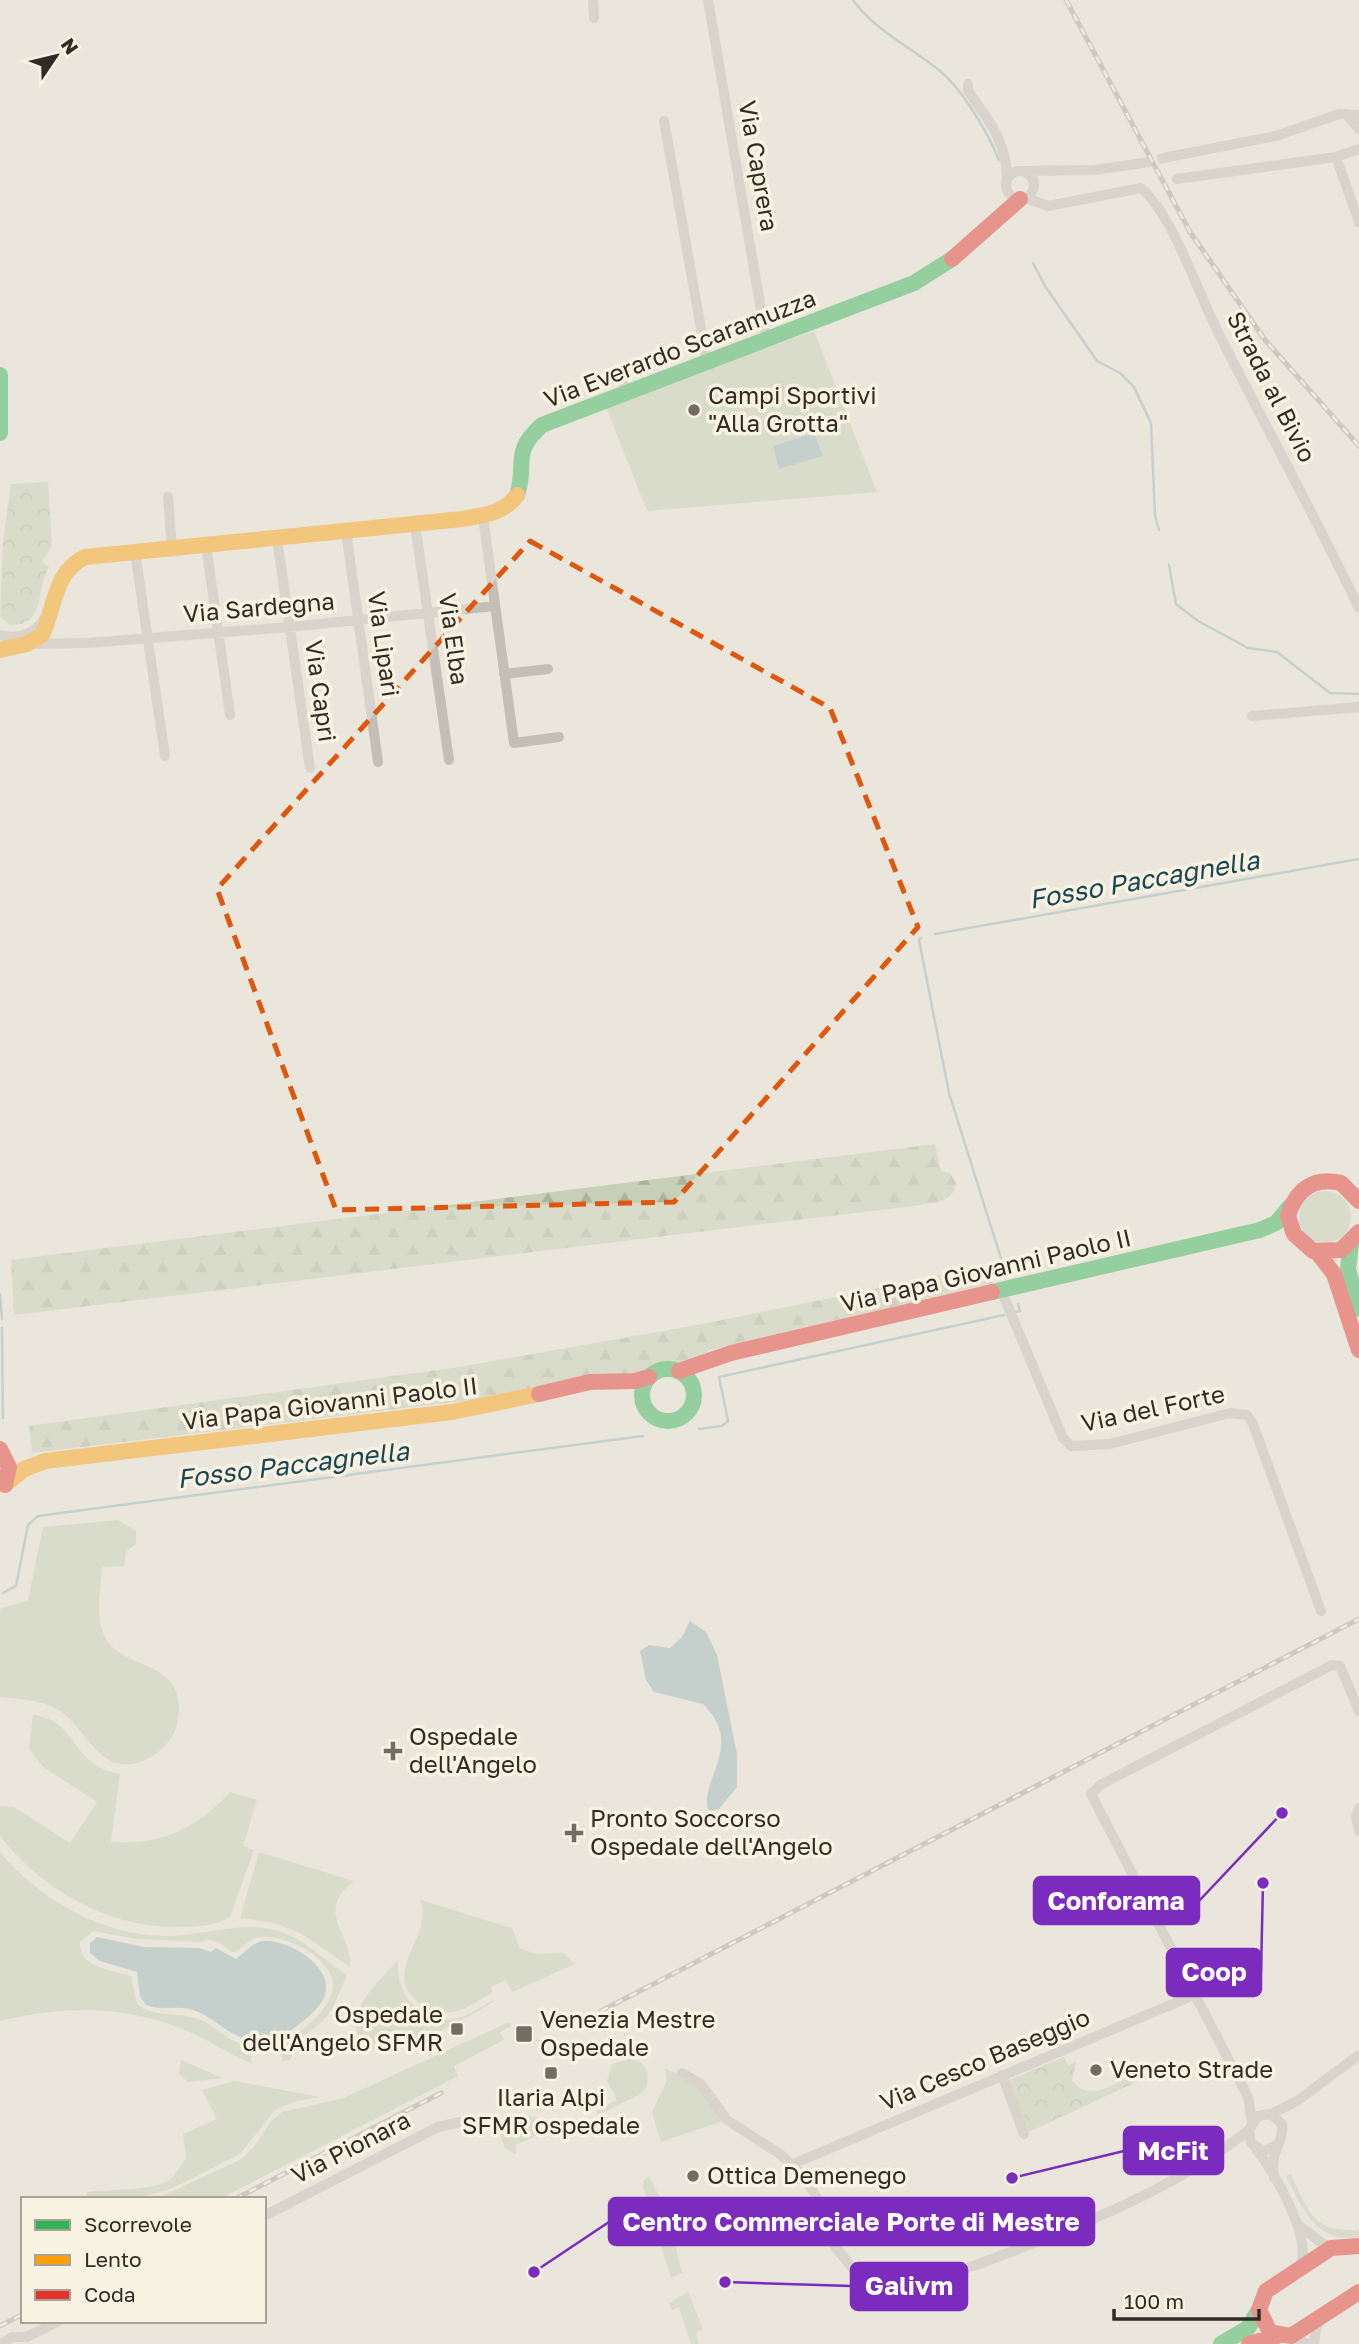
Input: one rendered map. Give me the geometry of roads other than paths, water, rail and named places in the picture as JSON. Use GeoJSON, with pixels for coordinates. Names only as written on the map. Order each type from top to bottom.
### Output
{"type":"FeatureCollection","features":[{"type":"Feature","properties":{"kind":"main road","name":"Via Everardo Scaramuzza"},"geometry":{"type":"LineString","coordinates":[[27,644],[38,639],[46,629],[61,575],[71,564],[85,557],[483,517],[504,512],[516,499],[522,447],[530,435],[542,425],[930,275],[963,252],[1024,193]]}},
{"type":"Feature","properties":{"kind":"main road"},"geometry":{"type":"LineString","coordinates":[[0,375],[0,433]]}},
{"type":"Feature","properties":{"kind":"main road"},"geometry":{"type":"LineString","coordinates":[[0,650],[27,644]]}},
{"type":"Feature","properties":{"kind":"main road","name":"Via Papa Giovanni Paolo II"},"geometry":{"type":"LineString","coordinates":[[679,1371],[721,1355],[1260,1230],[1276,1223],[1305,1185],[1325,1179],[1346,1186],[1359,1201]]}},
{"type":"Feature","properties":{"kind":"main road"},"geometry":{"type":"LineString","coordinates":[[1290,1206],[1290,1225],[1297,1240]]}},
{"type":"Feature","properties":{"kind":"main road","name":"Via Papa Giovanni Paolo II"},"geometry":{"type":"LineString","coordinates":[[1260,1230],[1297,1240],[1317,1252]]}},
{"type":"Feature","properties":{"kind":"main road"},"geometry":{"type":"LineString","coordinates":[[1317,1252],[1336,1252],[1355,1237]]}},
{"type":"Feature","properties":{"kind":"main road"},"geometry":{"type":"LineString","coordinates":[[1355,1237],[1348,1269],[1359,1309]]}},
{"type":"Feature","properties":{"kind":"main road"},"geometry":{"type":"LineString","coordinates":[[1317,1252],[1334,1274],[1359,1350]]}},
{"type":"Feature","properties":{"kind":"main road"},"geometry":{"type":"LineString","coordinates":[[618,1382],[630,1387],[656,1418],[674,1421],[691,1409],[699,1374],[721,1355]]}},
{"type":"Feature","properties":{"kind":"main road"},"geometry":{"type":"LineString","coordinates":[[643,1402],[643,1387],[649,1377],[664,1369],[679,1371],[688,1378],[694,1390]]}},
{"type":"Feature","properties":{"kind":"main road","name":"Via Papa Giovanni Paolo II"},"geometry":{"type":"LineString","coordinates":[[3,1487],[24,1469],[45,1461],[452,1412],[494,1406],[591,1382],[618,1382],[649,1377]]}},
{"type":"Feature","properties":{"kind":"main road"},"geometry":{"type":"LineString","coordinates":[[1,1450],[9,1467],[3,1487]]}},
{"type":"Feature","properties":{"kind":"main road","name":"Via Papa Giovanni Paolo II"},"geometry":{"type":"LineString","coordinates":[[1,1450],[45,1461]]}},
{"type":"Feature","properties":{"kind":"main road"},"geometry":{"type":"LineString","coordinates":[[1221,2344],[1248,2328],[1266,2291],[1325,2251],[1347,2247],[1359,2258]]}},
{"type":"Feature","properties":{"kind":"main road"},"geometry":{"type":"LineString","coordinates":[[1249,2344],[1284,2336],[1321,2318],[1359,2292]]}},
{"type":"Feature","properties":{"kind":"main road"},"geometry":{"type":"LineString","coordinates":[[1259,2310],[1265,2325],[1284,2336]]}},
{"type":"Feature","properties":{"kind":"street"},"geometry":{"type":"LineString","coordinates":[[593,0],[594,18]]}},
{"type":"Feature","properties":{"kind":"street","name":"Via Caprera"},"geometry":{"type":"LineString","coordinates":[[709,0],[766,339]]}},
{"type":"Feature","properties":{"kind":"street"},"geometry":{"type":"LineString","coordinates":[[968,85],[968,91],[995,129],[1008,160],[1007,178]]}},
{"type":"Feature","properties":{"kind":"street"},"geometry":{"type":"LineString","coordinates":[[1168,157],[1276,136],[1346,114],[1359,115]]}},
{"type":"Feature","properties":{"kind":"street"},"geometry":{"type":"LineString","coordinates":[[1346,114],[1359,129]]}},
{"type":"Feature","properties":{"kind":"street"},"geometry":{"type":"LineString","coordinates":[[664,121],[707,362]]}},
{"type":"Feature","properties":{"kind":"street"},"geometry":{"type":"LineString","coordinates":[[1177,179],[1336,157],[1359,149]]}},
{"type":"Feature","properties":{"kind":"street"},"geometry":{"type":"LineString","coordinates":[[1336,157],[1359,222]]}},
{"type":"Feature","properties":{"kind":"street"},"geometry":{"type":"LineString","coordinates":[[1008,160],[1021,171],[1024,193]]}},
{"type":"Feature","properties":{"kind":"street"},"geometry":{"type":"LineString","coordinates":[[1007,178],[1021,171],[1110,169],[1143,163]]}},
{"type":"Feature","properties":{"kind":"street"},"geometry":{"type":"LineString","coordinates":[[1024,193],[1045,170]]}},
{"type":"Feature","properties":{"kind":"street"},"geometry":{"type":"LineString","coordinates":[[1007,178],[1024,193]]}},
{"type":"Feature","properties":{"kind":"street","name":"Strada al Bivio"},"geometry":{"type":"LineString","coordinates":[[1024,193],[1054,204],[1141,188],[1163,214],[1216,327],[1359,608]]}},
{"type":"Feature","properties":{"kind":"street"},"geometry":{"type":"LineString","coordinates":[[622,376],[625,394]]}},
{"type":"Feature","properties":{"kind":"street"},"geometry":{"type":"LineString","coordinates":[[168,497],[172,548]]}},
{"type":"Feature","properties":{"kind":"street"},"geometry":{"type":"LineString","coordinates":[[483,517],[514,743],[559,737]]}},
{"type":"Feature","properties":{"kind":"street","name":"Via Elba"},"geometry":{"type":"LineString","coordinates":[[415,524],[449,760]]}},
{"type":"Feature","properties":{"kind":"street","name":"Via Lipari"},"geometry":{"type":"LineString","coordinates":[[346,531],[378,762]]}},
{"type":"Feature","properties":{"kind":"street","name":"Via Capri"},"geometry":{"type":"LineString","coordinates":[[277,538],[310,768]]}},
{"type":"Feature","properties":{"kind":"street"},"geometry":{"type":"LineString","coordinates":[[206,545],[230,715]]}},
{"type":"Feature","properties":{"kind":"street"},"geometry":{"type":"LineString","coordinates":[[135,552],[165,757]]}},
{"type":"Feature","properties":{"kind":"street","name":"Via Everardo Scaramuzza"},"geometry":{"type":"LineString","coordinates":[[0,635],[18,637],[31,632],[43,620],[52,602]]}},
{"type":"Feature","properties":{"kind":"street","name":"Via Sardegna"},"geometry":{"type":"LineString","coordinates":[[27,644],[289,627],[495,606]]}},
{"type":"Feature","properties":{"kind":"street"},"geometry":{"type":"LineString","coordinates":[[504,674],[548,669]]}},
{"type":"Feature","properties":{"kind":"street"},"geometry":{"type":"LineString","coordinates":[[1252,716],[1359,707]]}},
{"type":"Feature","properties":{"kind":"street","name":"Via del Forte"},"geometry":{"type":"LineString","coordinates":[[1001,1290],[1063,1438],[1071,1446],[1110,1444],[1230,1413],[1247,1415],[1253,1424],[1321,1611]]}},
{"type":"Feature","properties":{"kind":"street"},"geometry":{"type":"LineString","coordinates":[[1300,2267],[1304,2251],[1298,2224],[1255,2148],[1248,2097],[1091,1794],[1100,1784],[1332,1665],[1340,1666],[1359,1711]]}},
{"type":"Feature","properties":{"kind":"street"},"geometry":{"type":"LineString","coordinates":[[1359,1808],[1356,1817],[1359,1831]]}},
{"type":"Feature","properties":{"kind":"street","name":"Via Cesco Baseggio"},"geometry":{"type":"LineString","coordinates":[[793,2164],[1194,1995]]}},
{"type":"Feature","properties":{"kind":"street"},"geometry":{"type":"LineString","coordinates":[[682,2073],[701,2084],[727,2120],[793,2164],[816,2196],[834,2245],[847,2265],[873,2294],[885,2295],[920,2286],[1128,2203],[1221,2149],[1250,2127],[1258,2116],[1297,2101],[1359,2055]]}},
{"type":"Feature","properties":{"kind":"street"},"geometry":{"type":"LineString","coordinates":[[1002,2074],[1024,2134]]}},
{"type":"Feature","properties":{"kind":"street"},"geometry":{"type":"LineString","coordinates":[[1248,2097],[1278,2118],[1283,2128]]}},
{"type":"Feature","properties":{"kind":"street"},"geometry":{"type":"LineString","coordinates":[[1274,2178],[1272,2156],[1297,2101]]}},
{"type":"Feature","properties":{"kind":"street","name":"Via Pionara"},"geometry":{"type":"LineString","coordinates":[[266,2215],[438,2127],[460,2122]]}},
{"type":"Feature","properties":{"kind":"street"},"geometry":{"type":"LineString","coordinates":[[1221,2149],[1241,2142],[1268,2150],[1277,2145]]}},
{"type":"Feature","properties":{"kind":"street"},"geometry":{"type":"LineString","coordinates":[[1298,2224],[1323,2244],[1347,2247]]}},
{"type":"Feature","properties":{"kind":"street"},"geometry":{"type":"LineString","coordinates":[[1314,2344],[1321,2318]]}},
{"type":"Feature","properties":{"kind":"street"},"geometry":{"type":"LineString","coordinates":[[1,2344],[12,2337],[23,2342],[56,2323]]}},
{"type":"Feature","properties":{"kind":"street"},"geometry":{"type":"LineString","coordinates":[[1284,2336],[1308,2344]]}},
{"type":"Feature","properties":{"kind":"water"},"geometry":{"type":"Polygon","coordinates":[[[814,433],[823,456],[779,469],[773,446],[814,433]]]}},
{"type":"Feature","properties":{"kind":"water"},"geometry":{"type":"Polygon","coordinates":[[[690,1621],[706,1632],[717,1655],[737,1754],[737,1787],[719,1809],[709,1812],[709,1789],[721,1749],[721,1735],[715,1720],[703,1704],[654,1692],[646,1680],[640,1651],[649,1645],[670,1648],[682,1637],[690,1621]]]}},
{"type":"Feature","properties":{"kind":"water"},"geometry":{"type":"Polygon","coordinates":[[[97,1937],[144,1947],[199,1948],[211,1952],[216,1948],[236,1959],[258,1942],[271,1941],[293,1948],[313,1961],[325,1979],[325,1994],[312,2013],[285,2035],[271,2040],[249,2040],[193,2010],[146,2005],[140,1996],[137,1972],[100,1961],[90,1953],[90,1943],[97,1937]]]}},
{"type":"Feature","properties":{"kind":"waterway"},"geometry":{"type":"LineString","coordinates":[[853,0],[872,21],[949,79],[974,112],[999,160]]}},
{"type":"Feature","properties":{"kind":"waterway"},"geometry":{"type":"LineString","coordinates":[[1033,263],[1045,286],[1097,361],[1120,373],[1134,387],[1151,423],[1155,516],[1159,530]]}},
{"type":"Feature","properties":{"kind":"waterway"},"geometry":{"type":"LineString","coordinates":[[1169,565],[1176,604],[1198,621],[1248,648],[1277,652],[1330,693],[1359,694]]}},
{"type":"Feature","properties":{"kind":"waterway","name":"Fosso Paccagnella"},"geometry":{"type":"LineString","coordinates":[[935,934],[1359,859]]}},
{"type":"Feature","properties":{"kind":"waterway","name":"Fosso Paccagnella"},"geometry":{"type":"LineString","coordinates":[[921,938],[919,940],[949,1093],[1004,1268]]}},
{"type":"Feature","properties":{"kind":"waterway"},"geometry":{"type":"LineString","coordinates":[[0,1294],[2,1319]]}},
{"type":"Feature","properties":{"kind":"waterway","name":"Fosso Paccagnella"},"geometry":{"type":"LineString","coordinates":[[1015,1312],[1020,1311],[1018,1304]]}},
{"type":"Feature","properties":{"kind":"waterway","name":"Fosso Paccagnella"},"geometry":{"type":"LineString","coordinates":[[699,1429],[722,1426],[728,1421],[719,1377],[1004,1315]]}},
{"type":"Feature","properties":{"kind":"waterway"},"geometry":{"type":"LineString","coordinates":[[2,1328],[3,1418]]}},
{"type":"Feature","properties":{"kind":"waterway","name":"Fosso Paccagnella"},"geometry":{"type":"LineString","coordinates":[[3,1593],[16,1586],[28,1525],[38,1516],[643,1436]]}},
{"type":"Feature","properties":{"kind":"tunnel"},"geometry":{"type":"LineString","coordinates":[[1143,163],[1168,157]]}},
{"type":"Feature","properties":{"kind":"railway"},"geometry":{"type":"LineString","coordinates":[[1066,0],[1190,232],[1265,340],[1359,446]]}},
{"type":"Feature","properties":{"kind":"railway"},"geometry":{"type":"LineString","coordinates":[[601,2011],[1359,1619]]}},
{"type":"Feature","properties":{"kind":"railway"},"geometry":{"type":"LineString","coordinates":[[239,2197],[441,2093]]}},
{"type":"Feature","properties":{"kind":"railway"},"geometry":{"type":"LineString","coordinates":[[0,2326],[21,2315]]}},
{"type":"Feature","properties":{"kind":"place","name":"Campi Sportivi \"Alla Grotta\""},"geometry":{"type":"Point","coordinates":[694,410]}},
{"type":"Feature","properties":{"kind":"place","name":"Ospedale dell'Angelo"},"geometry":{"type":"Point","coordinates":[393,1751]}},
{"type":"Feature","properties":{"kind":"place","name":"Conforama"},"geometry":{"type":"Point","coordinates":[1282,1813]}},
{"type":"Feature","properties":{"kind":"place","name":"Pronto Soccorso Ospedale dell'Angelo"},"geometry":{"type":"Point","coordinates":[574,1833]}},
{"type":"Feature","properties":{"kind":"place","name":"Coop"},"geometry":{"type":"Point","coordinates":[1263,1883]}},
{"type":"Feature","properties":{"kind":"place","name":"Ospedale dell'Angelo SFMR"},"geometry":{"type":"Point","coordinates":[457,2029]}},
{"type":"Feature","properties":{"kind":"place","name":"Venezia Mestre Ospedale"},"geometry":{"type":"Point","coordinates":[524,2034]}},
{"type":"Feature","properties":{"kind":"place","name":"Veneto Strade"},"geometry":{"type":"Point","coordinates":[1096,2070]}},
{"type":"Feature","properties":{"kind":"place","name":"Ilaria Alpi SFMR ospedale"},"geometry":{"type":"Point","coordinates":[551,2073]}},
{"type":"Feature","properties":{"kind":"place","name":"Ottica Demenego"},"geometry":{"type":"Point","coordinates":[693,2176]}},
{"type":"Feature","properties":{"kind":"place","name":"McFit"},"geometry":{"type":"Point","coordinates":[1012,2178]}},
{"type":"Feature","properties":{"kind":"place","name":"Centro Commerciale Porte di Mestre"},"geometry":{"type":"Point","coordinates":[534,2272]}},
{"type":"Feature","properties":{"kind":"place","name":"Galivm"},"geometry":{"type":"Point","coordinates":[725,2282]}}]}
